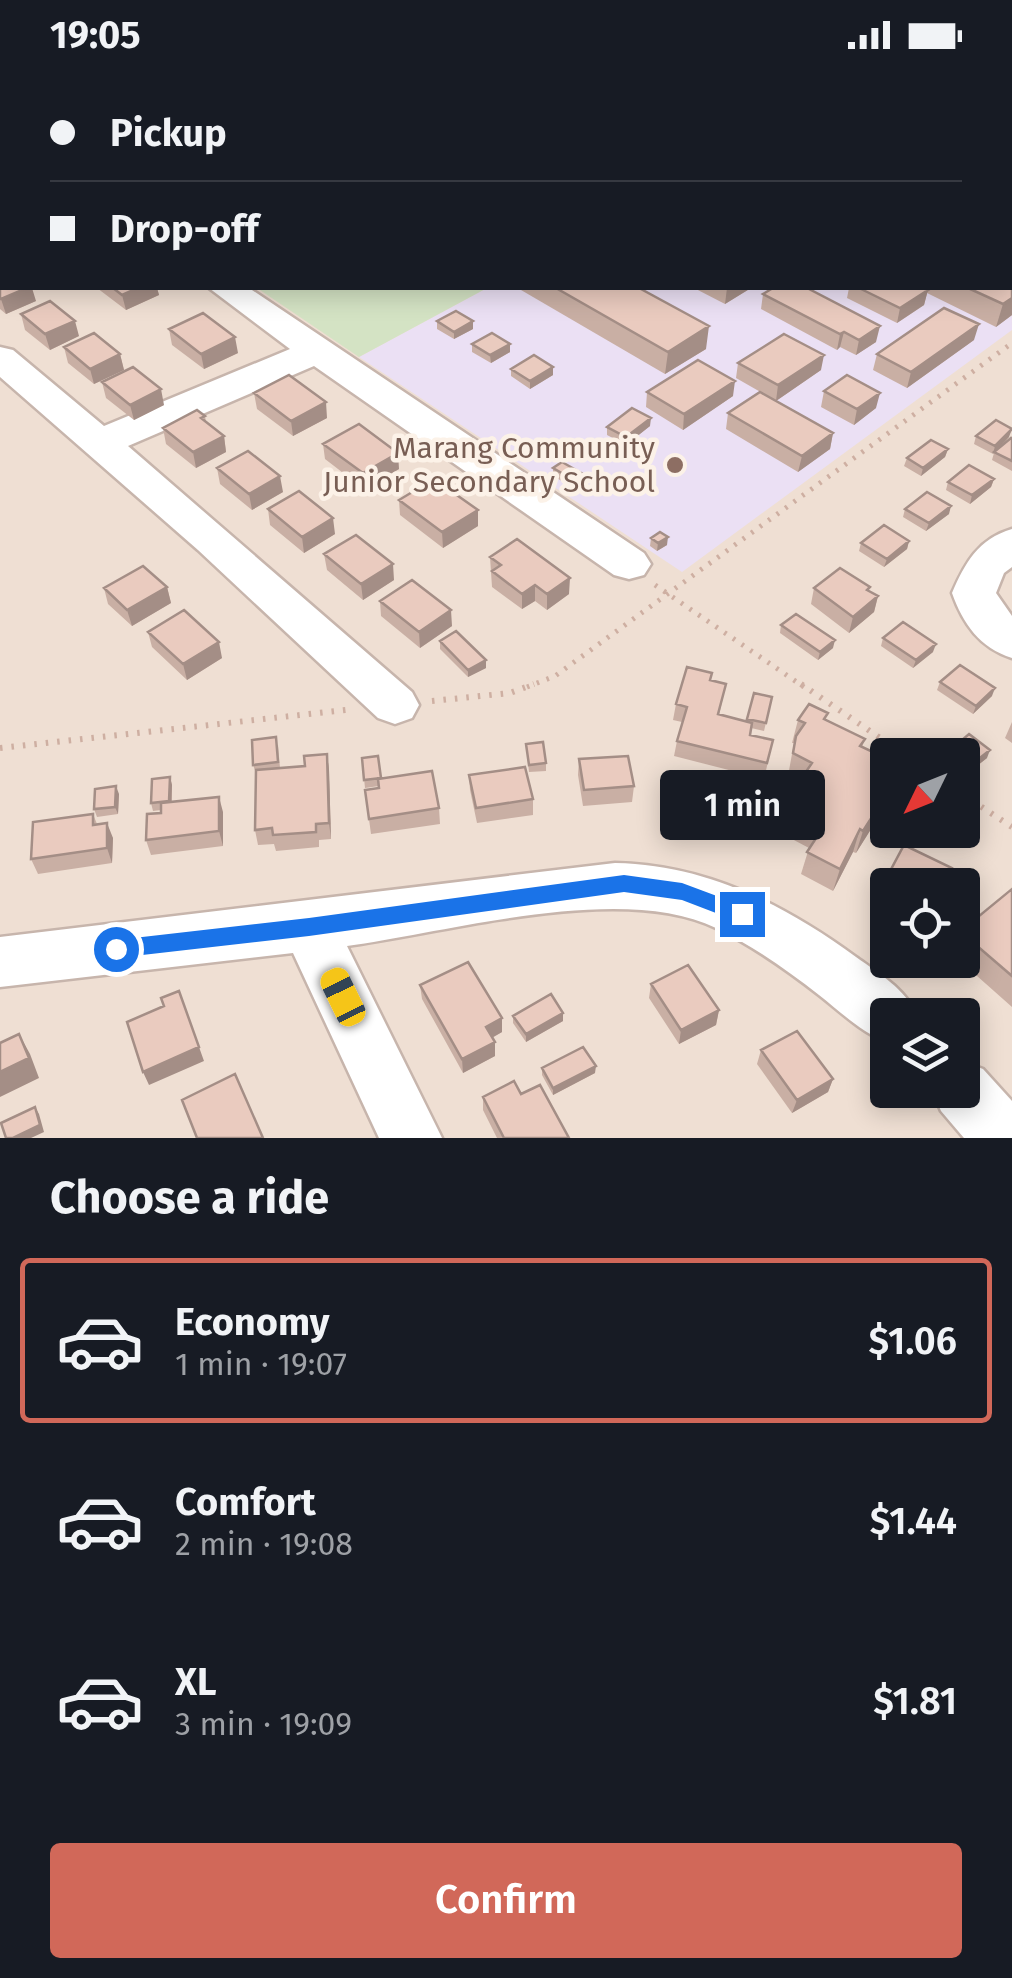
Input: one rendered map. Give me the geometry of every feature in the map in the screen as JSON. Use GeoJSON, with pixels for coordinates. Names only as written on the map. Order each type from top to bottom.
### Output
{"type":"FeatureCollection","features":[{"type":"Feature","properties":{"kind":"street"},"geometry":{"type":"LineString","coordinates":[[229,290],[629,564]]}},
{"type":"Feature","properties":{"kind":"street"},"geometry":{"type":"LineString","coordinates":[[98,443],[318,351]]}},
{"type":"Feature","properties":{"kind":"street"},"geometry":{"type":"LineString","coordinates":[[0,358],[395,705]]}},
{"type":"Feature","properties":{"kind":"street"},"geometry":{"type":"LineString","coordinates":[[1012,544],[986,566],[974,593],[980,609],[997,631],[1012,640]]}},
{"type":"Feature","properties":{"kind":"street"},"geometry":{"type":"LineString","coordinates":[[0,962],[309,927],[624,884],[682,892],[742,914],[839,976],[870,1001]]}},
{"type":"Feature","properties":{"kind":"street"},"geometry":{"type":"LineString","coordinates":[[309,927],[411,1138]]}},
{"type":"Feature","properties":{"kind":"street"},"geometry":{"type":"LineString","coordinates":[[978,1108],[1004,1138]]}},
{"type":"Feature","properties":{"kind":"path"},"geometry":{"type":"LineString","coordinates":[[0,748],[510,693],[533,686],[556,676],[1012,344]]}},
{"type":"Feature","properties":{"kind":"path"},"geometry":{"type":"LineString","coordinates":[[667,595],[880,738]]}},
{"type":"Feature","properties":{"kind":"path"},"geometry":{"type":"LineString","coordinates":[[980,806],[1012,827]]}},
{"type":"Feature","properties":{"kind":"shaded area"},"geometry":{"type":"Polygon","coordinates":[[[0,290],[1012,290],[1012,1138],[0,1138],[0,290]]]}},
{"type":"Feature","properties":{"kind":"shaded area","name":"Marang Community Junior Secondary School"},"geometry":{"type":"Polygon","coordinates":[[[483,290],[1012,290],[1012,330],[682,572],[359,357],[483,290]]]}},
{"type":"Feature","properties":{"kind":"green space"},"geometry":{"type":"Polygon","coordinates":[[[260,290],[483,290],[359,357],[260,290]]]}},
{"type":"Feature","properties":{"kind":"building"},"geometry":{"type":"Polygon","coordinates":[[[0,290],[22,290],[1,299],[0,290]]]}},
{"type":"Feature","properties":{"kind":"building"},"geometry":{"type":"Polygon","coordinates":[[[560,290],[643,290],[709,326],[668,352],[560,290]]]}},
{"type":"Feature","properties":{"kind":"building"},"geometry":{"type":"Polygon","coordinates":[[[770,290],[811,290],[880,326],[859,340],[763,294],[770,290]]]}},
{"type":"Feature","properties":{"kind":"building"},"geometry":{"type":"Polygon","coordinates":[[[863,290],[928,290],[900,308],[863,290]]]}},
{"type":"Feature","properties":{"kind":"building"},"geometry":{"type":"Polygon","coordinates":[[[972,290],[1012,290],[1012,298],[1003,304],[972,290]]]}},
{"type":"Feature","properties":{"kind":"building"},"geometry":{"type":"Polygon","coordinates":[[[50,301],[75,321],[45,334],[21,314],[50,301]]]}},
{"type":"Feature","properties":{"kind":"building"},"geometry":{"type":"Polygon","coordinates":[[[944,308],[979,324],[911,372],[877,354],[944,308]]]}},
{"type":"Feature","properties":{"kind":"building"},"geometry":{"type":"Polygon","coordinates":[[[456,311],[473,321],[454,332],[437,321],[456,311]]]}},
{"type":"Feature","properties":{"kind":"building"},"geometry":{"type":"Polygon","coordinates":[[[203,313],[235,337],[201,354],[169,329],[203,313]]]}},
{"type":"Feature","properties":{"kind":"building"},"geometry":{"type":"Polygon","coordinates":[[[94,333],[120,354],[90,369],[64,347],[94,333]]]}},
{"type":"Feature","properties":{"kind":"building"},"geometry":{"type":"Polygon","coordinates":[[[492,333],[510,344],[490,355],[472,344],[492,333]]]}},
{"type":"Feature","properties":{"kind":"building"},"geometry":{"type":"Polygon","coordinates":[[[784,334],[824,355],[778,385],[738,363],[784,334]]]}},
{"type":"Feature","properties":{"kind":"building"},"geometry":{"type":"Polygon","coordinates":[[[534,355],[553,367],[530,381],[511,369],[534,355]]]}},
{"type":"Feature","properties":{"kind":"building"},"geometry":{"type":"Polygon","coordinates":[[[698,360],[735,381],[684,414],[647,392],[698,360]]]}},
{"type":"Feature","properties":{"kind":"building"},"geometry":{"type":"Polygon","coordinates":[[[133,367],[161,389],[130,405],[102,382],[133,367]]]}},
{"type":"Feature","properties":{"kind":"building"},"geometry":{"type":"Polygon","coordinates":[[[289,375],[326,402],[291,421],[254,393],[289,375]]]}},
{"type":"Feature","properties":{"kind":"building"},"geometry":{"type":"Polygon","coordinates":[[[847,375],[880,393],[857,409],[824,391],[847,375]]]}},
{"type":"Feature","properties":{"kind":"building"},"geometry":{"type":"Polygon","coordinates":[[[760,392],[833,433],[802,456],[728,413],[760,392]]]}},
{"type":"Feature","properties":{"kind":"building"},"geometry":{"type":"Polygon","coordinates":[[[632,408],[651,418],[626,437],[607,427],[632,408]]]}},
{"type":"Feature","properties":{"kind":"building"},"geometry":{"type":"Polygon","coordinates":[[[197,410],[224,436],[193,452],[163,428],[197,410]]]}},
{"type":"Feature","properties":{"kind":"building"},"geometry":{"type":"Polygon","coordinates":[[[996,420],[1012,429],[995,446],[976,436],[996,420]]]}},
{"type":"Feature","properties":{"kind":"building"},"geometry":{"type":"Polygon","coordinates":[[[359,424],[398,453],[363,473],[323,444],[359,424]]]}},
{"type":"Feature","properties":{"kind":"building"},"geometry":{"type":"Polygon","coordinates":[[[1012,439],[1012,461],[994,452],[1012,439]]]}},
{"type":"Feature","properties":{"kind":"building"},"geometry":{"type":"Polygon","coordinates":[[[931,440],[948,449],[923,468],[907,458],[931,440]]]}},
{"type":"Feature","properties":{"kind":"building"},"geometry":{"type":"Polygon","coordinates":[[[248,451],[280,476],[249,494],[217,468],[248,451]]]}},
{"type":"Feature","properties":{"kind":"building"},"geometry":{"type":"Polygon","coordinates":[[[562,462],[583,474],[574,480],[553,468],[562,462]]]}},
{"type":"Feature","properties":{"kind":"building"},"geometry":{"type":"Polygon","coordinates":[[[969,465],[994,479],[972,495],[948,482],[969,465]]]}},
{"type":"Feature","properties":{"kind":"building"},"geometry":{"type":"Polygon","coordinates":[[[434,479],[478,510],[442,532],[399,500],[434,479]]]}},
{"type":"Feature","properties":{"kind":"building"},"geometry":{"type":"Polygon","coordinates":[[[299,491],[333,518],[302,537],[268,509],[299,491]]]}},
{"type":"Feature","properties":{"kind":"building"},"geometry":{"type":"Polygon","coordinates":[[[927,492],[951,506],[929,523],[905,509],[927,492]]]}},
{"type":"Feature","properties":{"kind":"building"},"geometry":{"type":"Polygon","coordinates":[[[884,525],[909,541],[887,559],[861,543],[884,525]]]}},
{"type":"Feature","properties":{"kind":"building"},"geometry":{"type":"Polygon","coordinates":[[[660,532],[668,537],[658,543],[651,538],[660,532]]]}},
{"type":"Feature","properties":{"kind":"building"},"geometry":{"type":"Polygon","coordinates":[[[356,535],[393,564],[361,584],[324,554],[356,535]]]}},
{"type":"Feature","properties":{"kind":"building"},"geometry":{"type":"Polygon","coordinates":[[[517,539],[570,578],[547,594],[535,585],[522,594],[492,571],[501,565],[490,557],[517,539]]]}},
{"type":"Feature","properties":{"kind":"building"},"geometry":{"type":"Polygon","coordinates":[[[143,566],[167,587],[127,610],[104,588],[143,566]]]}},
{"type":"Feature","properties":{"kind":"building"},"geometry":{"type":"Polygon","coordinates":[[[840,568],[878,596],[853,617],[814,588],[840,568]]]}},
{"type":"Feature","properties":{"kind":"building"},"geometry":{"type":"Polygon","coordinates":[[[412,580],[451,610],[419,632],[380,601],[412,580]]]}},
{"type":"Feature","properties":{"kind":"building"},"geometry":{"type":"Polygon","coordinates":[[[184,610],[219,642],[183,664],[148,632],[184,610]]]}},
{"type":"Feature","properties":{"kind":"building"},"geometry":{"type":"Polygon","coordinates":[[[796,614],[835,640],[820,652],[781,625],[796,614]]]}},
{"type":"Feature","properties":{"kind":"building"},"geometry":{"type":"Polygon","coordinates":[[[903,622],[936,644],[916,660],[883,638],[903,622]]]}},
{"type":"Feature","properties":{"kind":"building"},"geometry":{"type":"Polygon","coordinates":[[[456,631],[486,660],[468,670],[440,641],[456,631]]]}},
{"type":"Feature","properties":{"kind":"building"},"geometry":{"type":"Polygon","coordinates":[[[960,665],[995,688],[976,706],[940,682],[960,665]]]}},
{"type":"Feature","properties":{"kind":"building"},"geometry":{"type":"Polygon","coordinates":[[[687,667],[712,673],[710,680],[726,684],[718,714],[752,723],[750,735],[773,740],[767,763],[677,741],[687,707],[676,704],[687,667]]]}},
{"type":"Feature","properties":{"kind":"building"},"geometry":{"type":"Polygon","coordinates":[[[754,693],[772,697],[766,723],[747,719],[754,693]]]}},
{"type":"Feature","properties":{"kind":"building"},"geometry":{"type":"Polygon","coordinates":[[[809,704],[828,713],[824,719],[865,739],[860,746],[870,751],[870,820],[863,831],[860,829],[840,869],[807,852],[822,829],[781,808],[812,763],[793,753],[796,736],[805,723],[798,720],[809,704]]]}},
{"type":"Feature","properties":{"kind":"building"},"geometry":{"type":"Polygon","coordinates":[[[276,737],[278,762],[253,765],[252,740],[276,737]]]}},
{"type":"Feature","properties":{"kind":"building"},"geometry":{"type":"Polygon","coordinates":[[[543,742],[546,763],[529,765],[526,744],[543,742]]]}},
{"type":"Feature","properties":{"kind":"building"},"geometry":{"type":"Polygon","coordinates":[[[980,742],[990,750],[980,758],[980,742]]]}},
{"type":"Feature","properties":{"kind":"building"},"geometry":{"type":"Polygon","coordinates":[[[327,754],[329,823],[316,824],[316,832],[273,835],[272,828],[255,830],[256,770],[305,766],[304,756],[327,754]]]}},
{"type":"Feature","properties":{"kind":"building"},"geometry":{"type":"Polygon","coordinates":[[[378,756],[381,778],[364,780],[362,758],[378,756]]]}},
{"type":"Feature","properties":{"kind":"building"},"geometry":{"type":"Polygon","coordinates":[[[628,756],[634,786],[584,790],[579,759],[628,756]]]}},
{"type":"Feature","properties":{"kind":"building"},"geometry":{"type":"Polygon","coordinates":[[[525,767],[533,799],[476,808],[469,775],[525,767]]]}},
{"type":"Feature","properties":{"kind":"building"},"geometry":{"type":"Polygon","coordinates":[[[432,771],[439,808],[369,819],[365,790],[379,788],[378,779],[432,771]]]}},
{"type":"Feature","properties":{"kind":"building"},"geometry":{"type":"Polygon","coordinates":[[[170,777],[169,801],[151,803],[152,779],[170,777]]]}},
{"type":"Feature","properties":{"kind":"building"},"geometry":{"type":"Polygon","coordinates":[[[116,786],[115,807],[94,809],[95,789],[116,786]]]}},
{"type":"Feature","properties":{"kind":"building"},"geometry":{"type":"Polygon","coordinates":[[[219,797],[219,831],[146,840],[147,814],[161,813],[161,803],[219,797]]]}},
{"type":"Feature","properties":{"kind":"building"},"geometry":{"type":"Polygon","coordinates":[[[93,814],[93,825],[107,823],[107,848],[31,859],[33,822],[93,814]]]}},
{"type":"Feature","properties":{"kind":"building"},"geometry":{"type":"Polygon","coordinates":[[[902,848],[910,848],[952,868],[892,868],[902,848]]]}},
{"type":"Feature","properties":{"kind":"building"},"geometry":{"type":"Polygon","coordinates":[[[1012,889],[1012,976],[980,948],[980,915],[1012,889]]]}},
{"type":"Feature","properties":{"kind":"building"},"geometry":{"type":"Polygon","coordinates":[[[468,962],[502,1018],[486,1027],[495,1042],[462,1059],[420,985],[468,962]]]}},
{"type":"Feature","properties":{"kind":"building"},"geometry":{"type":"Polygon","coordinates":[[[688,965],[719,1010],[681,1030],[651,984],[688,965]]]}},
{"type":"Feature","properties":{"kind":"building"},"geometry":{"type":"Polygon","coordinates":[[[179,991],[199,1047],[143,1072],[127,1022],[164,1006],[161,998],[179,991]]]}},
{"type":"Feature","properties":{"kind":"building"},"geometry":{"type":"Polygon","coordinates":[[[551,994],[563,1013],[526,1034],[513,1016],[551,994]]]}},
{"type":"Feature","properties":{"kind":"building"},"geometry":{"type":"Polygon","coordinates":[[[797,1031],[833,1079],[797,1100],[761,1050],[797,1031]]]}},
{"type":"Feature","properties":{"kind":"building"},"geometry":{"type":"Polygon","coordinates":[[[19,1034],[29,1058],[0,1072],[0,1043],[19,1034]]]}},
{"type":"Feature","properties":{"kind":"building"},"geometry":{"type":"Polygon","coordinates":[[[583,1047],[596,1066],[553,1088],[542,1068],[583,1047]]]}},
{"type":"Feature","properties":{"kind":"building"},"geometry":{"type":"Polygon","coordinates":[[[235,1074],[263,1138],[197,1138],[182,1100],[235,1074]]]}},
{"type":"Feature","properties":{"kind":"building"},"geometry":{"type":"Polygon","coordinates":[[[514,1081],[521,1094],[540,1085],[569,1138],[504,1138],[483,1097],[514,1081]]]}},
{"type":"Feature","properties":{"kind":"building"},"geometry":{"type":"Polygon","coordinates":[[[35,1107],[40,1125],[6,1138],[1,1123],[35,1107]]]}},
{"type":"Feature","properties":{"kind":"place","name":"Marang Community Junior Secondary School"},"geometry":{"type":"Point","coordinates":[675,465]}},
{"type":"Feature","properties":{"kind":"route"},"geometry":{"type":"LineString","coordinates":[[116,949],[624,884],[682,892],[742,914]]}}]}
